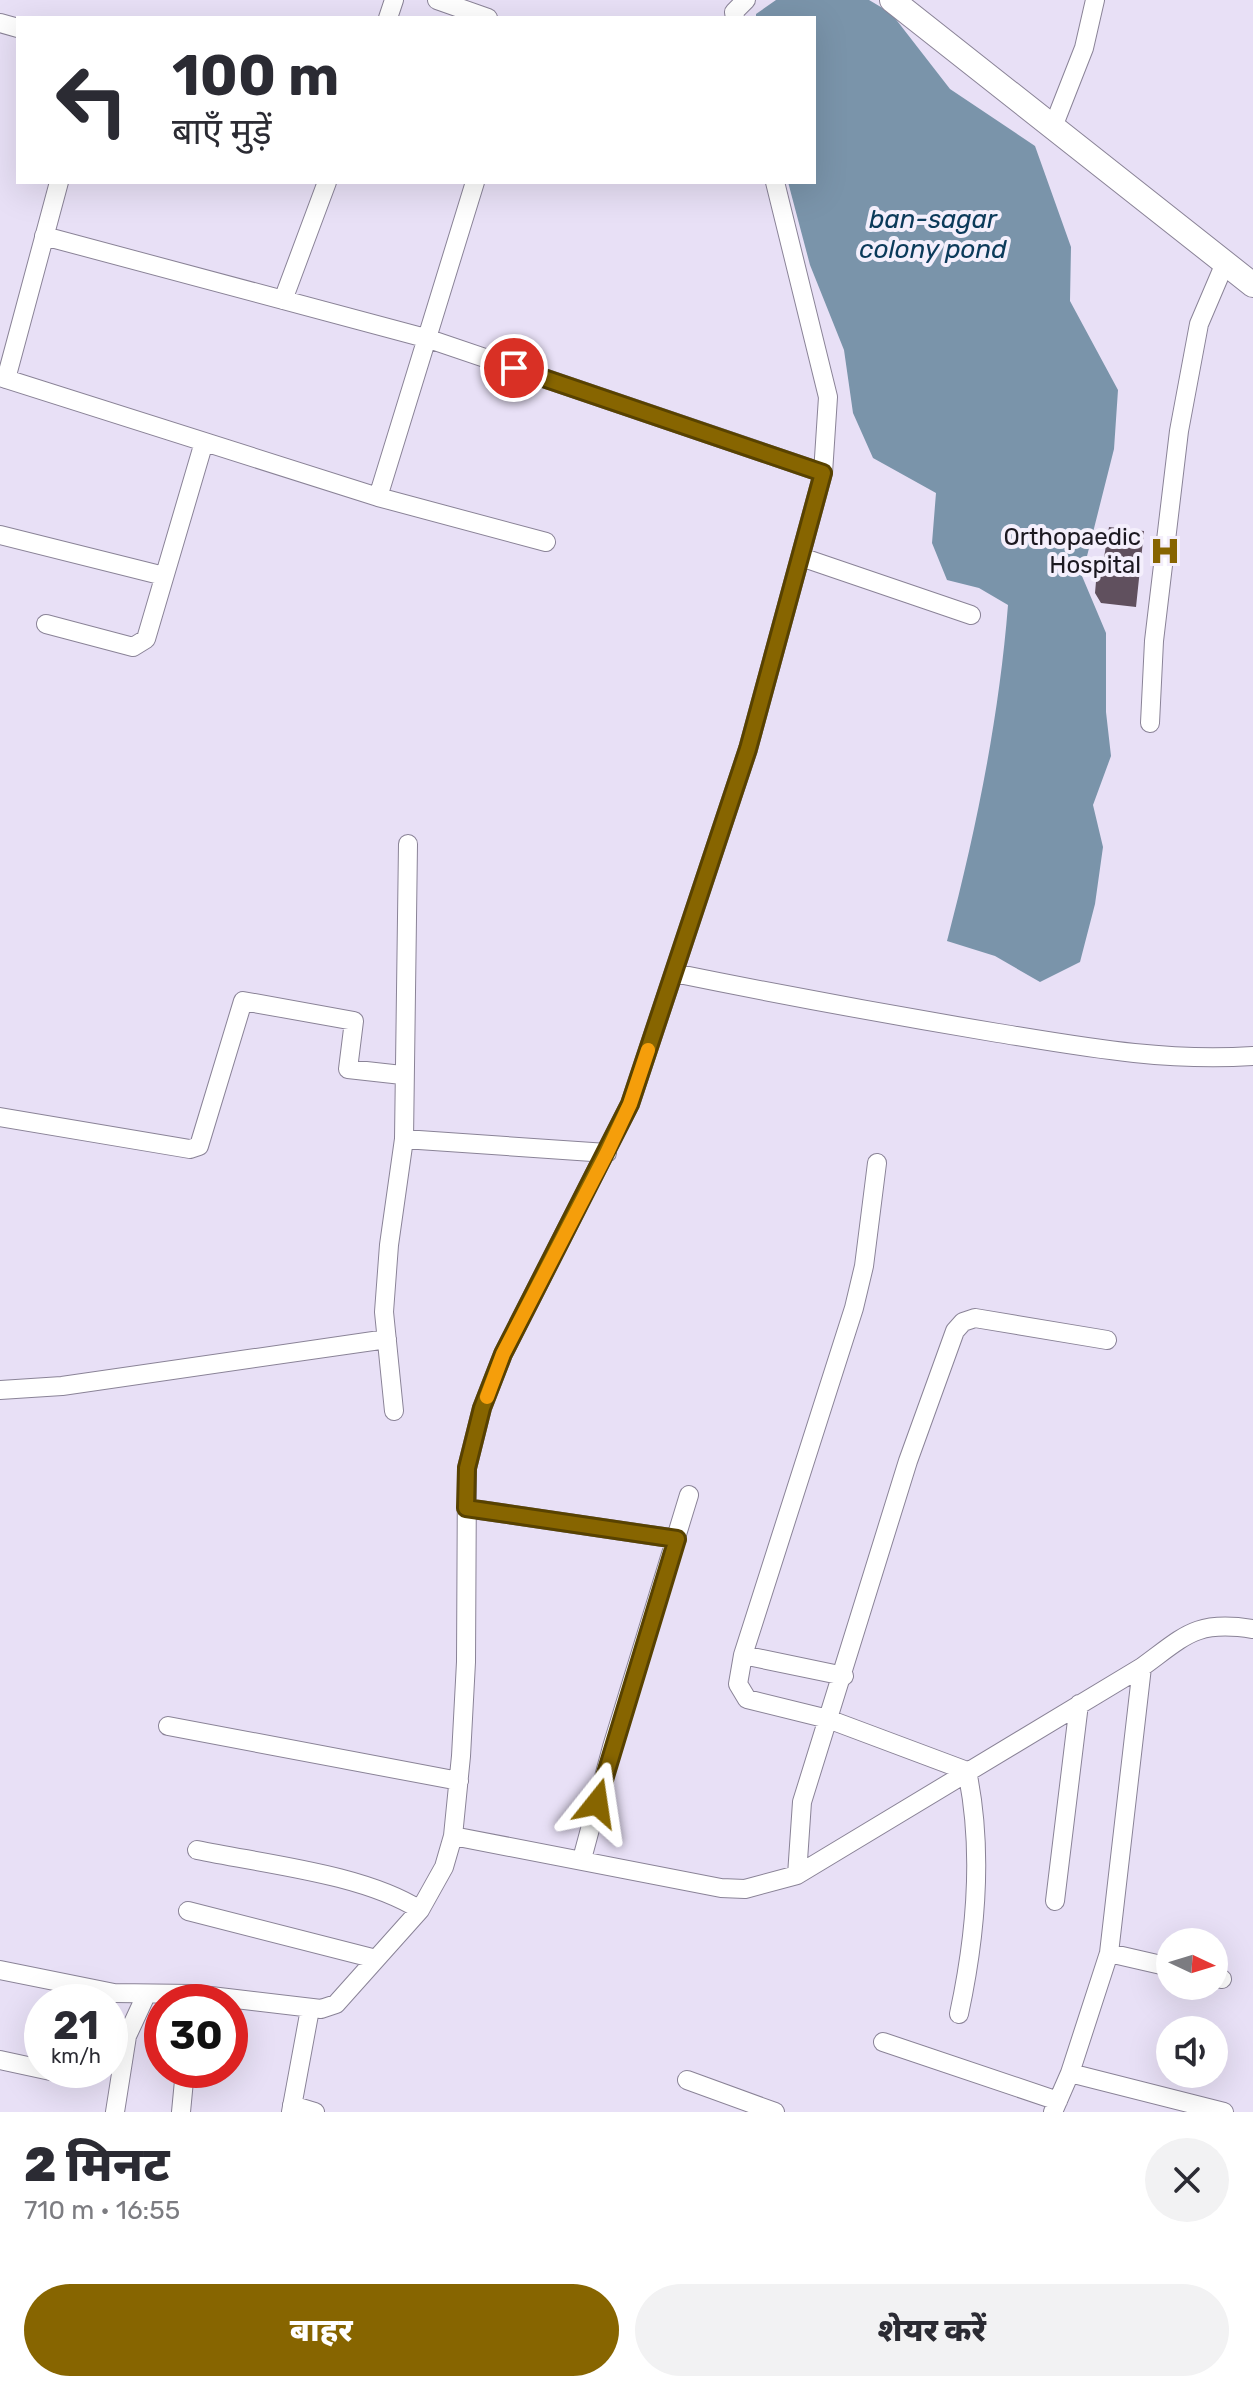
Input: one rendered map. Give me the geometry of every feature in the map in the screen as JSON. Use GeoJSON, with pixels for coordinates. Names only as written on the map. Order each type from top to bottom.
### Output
{"type":"FeatureCollection","features":[{"type":"Feature","properties":{"kind":"main road"},"geometry":{"type":"LineString","coordinates":[[892,0],[1253,285]]}},
{"type":"Feature","properties":{"kind":"street"},"geometry":{"type":"LineString","coordinates":[[437,0],[482,16]]}},
{"type":"Feature","properties":{"kind":"street"},"geometry":{"type":"LineString","coordinates":[[1053,127],[1084,48],[1095,0]]}},
{"type":"Feature","properties":{"kind":"street"},"geometry":{"type":"LineString","coordinates":[[58,184],[3,378],[378,497],[546,542]]}},
{"type":"Feature","properties":{"kind":"street"},"geometry":{"type":"LineString","coordinates":[[283,300],[326,184]]}},
{"type":"Feature","properties":{"kind":"street"},"geometry":{"type":"LineString","coordinates":[[378,497],[474,184]]}},
{"type":"Feature","properties":{"kind":"street"},"geometry":{"type":"LineString","coordinates":[[248,2003],[310,2009],[336,2004],[420,1910],[444,1867],[453,1836],[466,1662],[467,1468],[482,1408],[503,1354],[630,1104],[748,749],[823,473],[828,397],[775,184]]}},
{"type":"Feature","properties":{"kind":"street"},"geometry":{"type":"LineString","coordinates":[[44,236],[429,339],[823,473]]}},
{"type":"Feature","properties":{"kind":"street"},"geometry":{"type":"LineString","coordinates":[[1150,723],[1154,641],[1179,431],[1199,324],[1225,263]]}},
{"type":"Feature","properties":{"kind":"street"},"geometry":{"type":"LineString","coordinates":[[46,624],[133,647],[141,644],[204,442]]}},
{"type":"Feature","properties":{"kind":"street"},"geometry":{"type":"LineString","coordinates":[[0,535],[164,576]]}},
{"type":"Feature","properties":{"kind":"street"},"geometry":{"type":"LineString","coordinates":[[801,557],[971,615]]}},
{"type":"Feature","properties":{"kind":"street"},"geometry":{"type":"LineString","coordinates":[[394,1411],[384,1312],[389,1245],[404,1139],[402,1075],[408,844]]}},
{"type":"Feature","properties":{"kind":"street"},"geometry":{"type":"LineString","coordinates":[[674,973],[852,1009],[1073,1045],[1193,1060],[1253,1056]]}},
{"type":"Feature","properties":{"kind":"street"},"geometry":{"type":"LineString","coordinates":[[0,1117],[190,1149],[199,1146],[243,1001],[354,1021],[348,1069],[402,1075]]}},
{"type":"Feature","properties":{"kind":"street"},"geometry":{"type":"LineString","coordinates":[[404,1139],[607,1153]]}},
{"type":"Feature","properties":{"kind":"street"},"geometry":{"type":"LineString","coordinates":[[877,1163],[864,1266],[854,1308],[743,1655],[738,1684],[747,1699],[828,1719],[967,1771]]}},
{"type":"Feature","properties":{"kind":"street"},"geometry":{"type":"LineString","coordinates":[[797,1875],[802,1802],[844,1676],[908,1461],[955,1331],[963,1322],[975,1318],[1107,1340]]}},
{"type":"Feature","properties":{"kind":"street"},"geometry":{"type":"LineString","coordinates":[[0,1390],[62,1386],[387,1339]]}},
{"type":"Feature","properties":{"kind":"street"},"geometry":{"type":"LineString","coordinates":[[582,1859],[612,1747],[689,1495]]}},
{"type":"Feature","properties":{"kind":"street"},"geometry":{"type":"LineString","coordinates":[[466,1508],[677,1539]]}},
{"type":"Feature","properties":{"kind":"street"},"geometry":{"type":"LineString","coordinates":[[453,1836],[721,1888],[745,1889],[797,1875],[1142,1667],[1189,1633],[1209,1625],[1253,1629]]}},
{"type":"Feature","properties":{"kind":"street"},"geometry":{"type":"LineString","coordinates":[[743,1655],[844,1676]]}},
{"type":"Feature","properties":{"kind":"street"},"geometry":{"type":"LineString","coordinates":[[883,2042],[1055,2107],[1070,2073],[1109,1953],[1142,1667]]}},
{"type":"Feature","properties":{"kind":"street"},"geometry":{"type":"LineString","coordinates":[[1055,1901],[1079,1704]]}},
{"type":"Feature","properties":{"kind":"street"},"geometry":{"type":"LineString","coordinates":[[168,1726],[459,1781]]}},
{"type":"Feature","properties":{"kind":"street"},"geometry":{"type":"LineString","coordinates":[[959,2014],[975,1919],[976,1846],[967,1771]]}},
{"type":"Feature","properties":{"kind":"street"},"geometry":{"type":"LineString","coordinates":[[197,1850],[368,1886],[402,1899],[420,1910]]}},
{"type":"Feature","properties":{"kind":"street"},"geometry":{"type":"LineString","coordinates":[[188,1911],[376,1959]]}},
{"type":"Feature","properties":{"kind":"street"},"geometry":{"type":"LineString","coordinates":[[1109,1953],[1156,1964]]}},
{"type":"Feature","properties":{"kind":"street"},"geometry":{"type":"LineString","coordinates":[[0,1970],[114,1993],[144,1995]]}},
{"type":"Feature","properties":{"kind":"street"},"geometry":{"type":"LineString","coordinates":[[128,2034],[144,1999]]}},
{"type":"Feature","properties":{"kind":"street"},"geometry":{"type":"LineString","coordinates":[[310,2009],[291,2109],[315,2112]]}},
{"type":"Feature","properties":{"kind":"street"},"geometry":{"type":"LineString","coordinates":[[0,2060],[24,2065]]}},
{"type":"Feature","properties":{"kind":"street"},"geometry":{"type":"LineString","coordinates":[[1070,2073],[1224,2112]]}},
{"type":"Feature","properties":{"kind":"street"},"geometry":{"type":"LineString","coordinates":[[687,2080],[752,2108],[775,2112]]}},
{"type":"Feature","properties":{"kind":"street"},"geometry":{"type":"LineString","coordinates":[[115,2112],[119,2088]]}},
{"type":"Feature","properties":{"kind":"street"},"geometry":{"type":"LineString","coordinates":[[181,2112],[183,2088]]}},
{"type":"Feature","properties":{"kind":"water","name":"ban-sagar colony pond"},"geometry":{"type":"Polygon","coordinates":[[[776,0],[869,0],[891,13],[950,89],[1035,146],[1071,247],[1070,301],[1118,390],[1114,449],[1082,576],[1106,633],[1106,712],[1111,756],[1093,805],[1103,847],[1095,904],[1080,962],[1040,982],[995,956],[947,941],[985,774],[999,690],[1008,605],[979,588],[947,580],[932,543],[936,493],[873,458],[853,413],[844,350],[810,265],[789,184],[816,184],[816,16],[756,14],[776,0]]]}},
{"type":"Feature","properties":{"kind":"building"},"geometry":{"type":"Polygon","coordinates":[[[1109,527],[1144,531],[1136,607],[1101,603],[1095,593],[1097,570],[1102,570],[1109,527]]]}},
{"type":"Feature","properties":{"kind":"slow traffic"},"geometry":{"type":"LineString","coordinates":[[487,1397],[503,1354],[630,1104],[648,1050]]}},
{"type":"Feature","properties":{"kind":"place","name":"Orthopaedic Hospital"},"geometry":{"type":"Point","coordinates":[1165,551]}},
{"type":"Feature","properties":{"kind":"route"},"geometry":{"type":"LineString","coordinates":[[514,368],[823,473],[748,749],[630,1104],[503,1354],[482,1408],[467,1468],[466,1508],[677,1539],[597,1803]]}}]}
